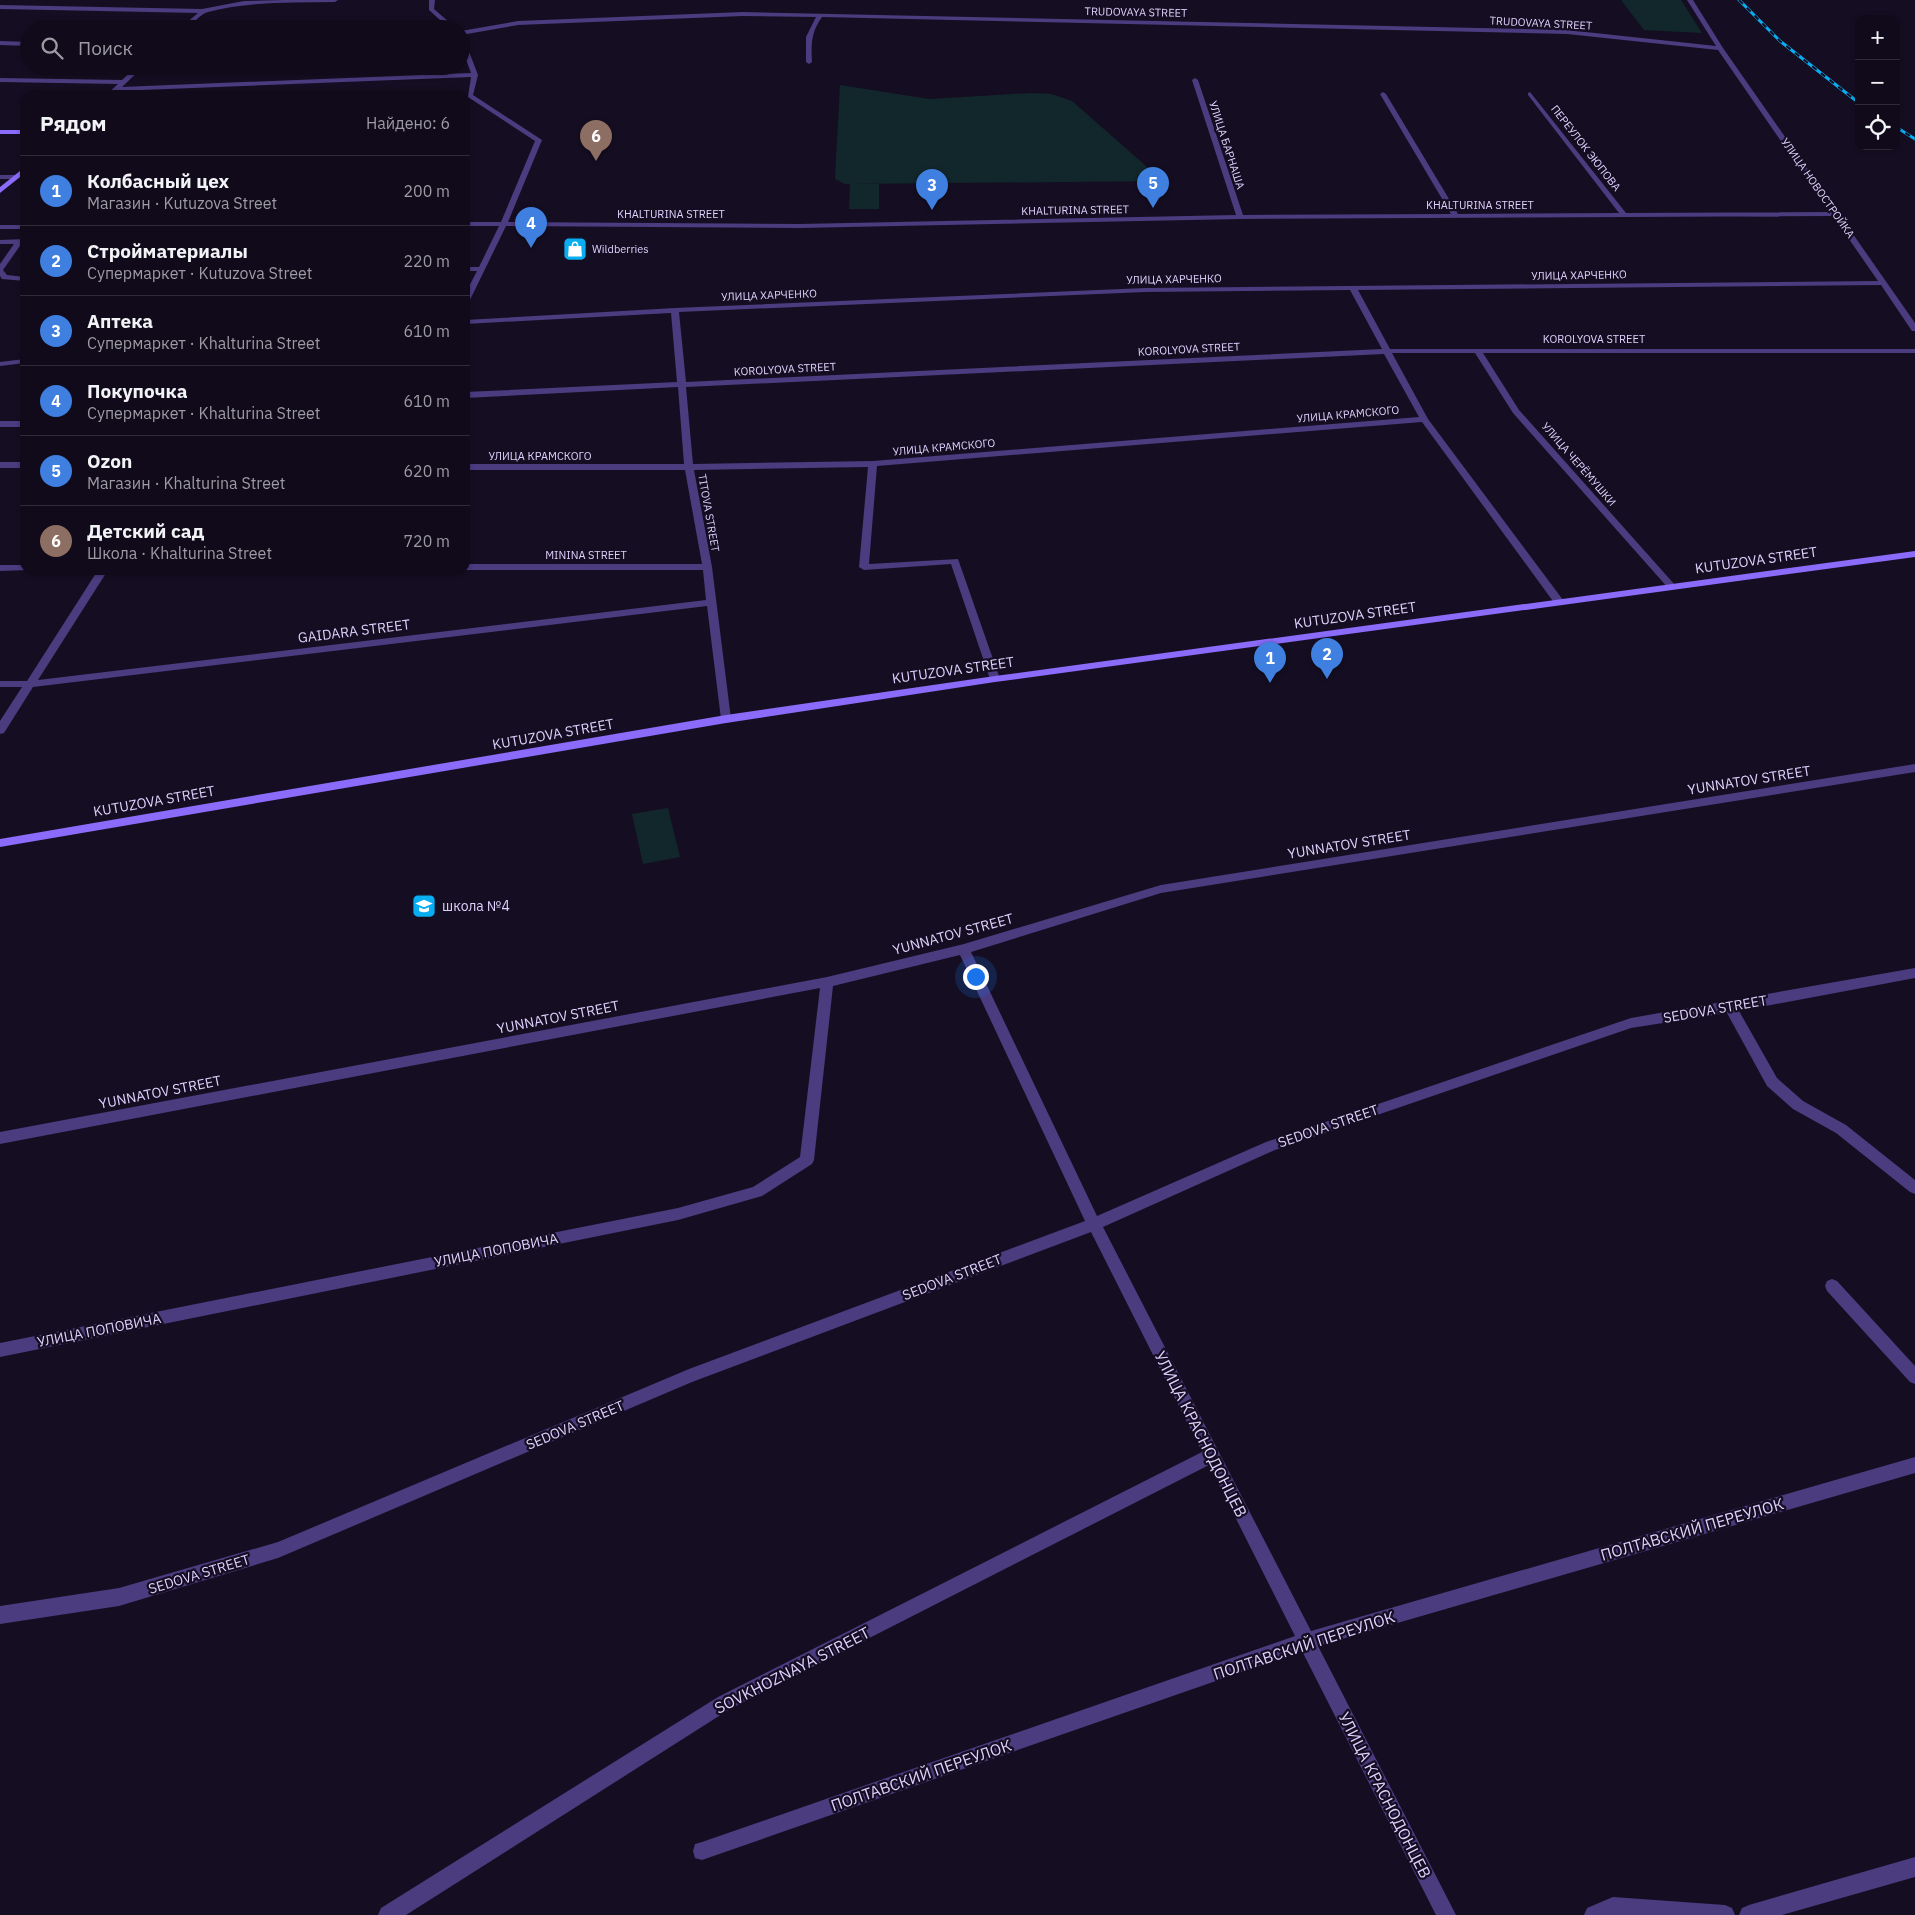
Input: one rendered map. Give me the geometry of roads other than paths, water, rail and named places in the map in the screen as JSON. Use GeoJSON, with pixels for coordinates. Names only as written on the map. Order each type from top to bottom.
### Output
{"type":"FeatureCollection","features":[{"type":"Feature","properties":{"kind":"main road"},"geometry":{"type":"LineString","coordinates":[[0,132],[20,132]]}},
{"type":"Feature","properties":{"kind":"main road"},"geometry":{"type":"LineString","coordinates":[[0,191],[20,173]]}},
{"type":"Feature","properties":{"kind":"main road","name":"KUTUZOVA STREET"},"geometry":{"type":"LineString","coordinates":[[0,842],[726,719],[995,679],[1915,554]]}},
{"type":"Feature","properties":{"kind":"street"},"geometry":{"type":"LineString","coordinates":[[193,20],[215,0]]}},
{"type":"Feature","properties":{"kind":"street"},"geometry":{"type":"LineString","coordinates":[[0,7],[204,11],[244,3],[335,0]]}},
{"type":"Feature","properties":{"kind":"street"},"geometry":{"type":"LineString","coordinates":[[432,0],[434,2],[431,9],[444,20]]}},
{"type":"Feature","properties":{"kind":"street","name":"УЛИЦА НОВОСТРОЙКА"},"geometry":{"type":"LineString","coordinates":[[1690,0],[1720,48],[1915,329]]}},
{"type":"Feature","properties":{"kind":"street","name":"TRUDOVAYA STREET"},"geometry":{"type":"LineString","coordinates":[[470,31],[518,23],[743,14],[821,15],[1567,32],[1720,48]]}},
{"type":"Feature","properties":{"kind":"street"},"geometry":{"type":"LineString","coordinates":[[809,62],[808,46],[811,28],[821,15]]}},
{"type":"Feature","properties":{"kind":"street"},"geometry":{"type":"LineString","coordinates":[[0,44],[20,44]]}},
{"type":"Feature","properties":{"kind":"street"},"geometry":{"type":"LineString","coordinates":[[470,62],[475,76],[470,96],[539,140],[504,224],[470,292]]}},
{"type":"Feature","properties":{"kind":"street"},"geometry":{"type":"LineString","coordinates":[[116,89],[131,75]]}},
{"type":"Feature","properties":{"kind":"street"},"geometry":{"type":"LineString","coordinates":[[116,89],[475,76]]}},
{"type":"Feature","properties":{"kind":"street"},"geometry":{"type":"LineString","coordinates":[[0,80],[124,82]]}},
{"type":"Feature","properties":{"kind":"street","name":"УЛИЦА БАРНАША"},"geometry":{"type":"LineString","coordinates":[[1195,80],[1240,217]]}},
{"type":"Feature","properties":{"kind":"street"},"geometry":{"type":"LineString","coordinates":[[1383,94],[1456,216]]}},
{"type":"Feature","properties":{"kind":"street","name":"ПЕРЕУЛОК ЭЮПОВА"},"geometry":{"type":"LineString","coordinates":[[1530,94],[1625,216]]}},
{"type":"Feature","properties":{"kind":"street"},"geometry":{"type":"LineString","coordinates":[[0,177],[16,177]]}},
{"type":"Feature","properties":{"kind":"street","name":"KHALTURINA STREET"},"geometry":{"type":"LineString","coordinates":[[470,224],[800,226],[1240,217],[1836,214]]}},
{"type":"Feature","properties":{"kind":"street"},"geometry":{"type":"LineString","coordinates":[[0,227],[20,227]]}},
{"type":"Feature","properties":{"kind":"street"},"geometry":{"type":"LineString","coordinates":[[0,242],[20,242]]}},
{"type":"Feature","properties":{"kind":"street"},"geometry":{"type":"LineString","coordinates":[[20,245],[0,270],[5,277],[20,278]]}},
{"type":"Feature","properties":{"kind":"street"},"geometry":{"type":"LineString","coordinates":[[470,269],[482,269]]}},
{"type":"Feature","properties":{"kind":"street","name":"УЛИЦА ХАРЧЕНКО"},"geometry":{"type":"LineString","coordinates":[[470,322],[675,310],[1145,290],[1883,283]]}},
{"type":"Feature","properties":{"kind":"street"},"geometry":{"type":"LineString","coordinates":[[1353,288],[1424,419],[1559,602]]}},
{"type":"Feature","properties":{"kind":"street","name":"TITOVA STREET"},"geometry":{"type":"LineString","coordinates":[[675,310],[689,467],[707,567],[726,719]]}},
{"type":"Feature","properties":{"kind":"street","name":"УЛИЦА ЧЕРЁМУШКИ"},"geometry":{"type":"LineString","coordinates":[[1477,350],[1516,411],[1672,587]]}},
{"type":"Feature","properties":{"kind":"street","name":"KOROLYOVA STREET"},"geometry":{"type":"LineString","coordinates":[[470,395],[1386,351],[1915,351]]}},
{"type":"Feature","properties":{"kind":"street"},"geometry":{"type":"LineString","coordinates":[[0,364],[20,362]]}},
{"type":"Feature","properties":{"kind":"street","name":"УЛИЦА КРАМСКОГО"},"geometry":{"type":"LineString","coordinates":[[470,467],[689,467],[873,464],[1424,419]]}},
{"type":"Feature","properties":{"kind":"street"},"geometry":{"type":"LineString","coordinates":[[0,424],[20,424]]}},
{"type":"Feature","properties":{"kind":"street"},"geometry":{"type":"LineString","coordinates":[[873,464],[864,566],[955,561],[995,679]]}},
{"type":"Feature","properties":{"kind":"street"},"geometry":{"type":"LineString","coordinates":[[0,465],[20,465]]}},
{"type":"Feature","properties":{"kind":"street","name":"MININA STREET"},"geometry":{"type":"LineString","coordinates":[[470,567],[707,567]]}},
{"type":"Feature","properties":{"kind":"street"},"geometry":{"type":"LineString","coordinates":[[0,568],[20,568]]}},
{"type":"Feature","properties":{"kind":"street"},"geometry":{"type":"LineString","coordinates":[[0,730],[100,575]]}},
{"type":"Feature","properties":{"kind":"street","name":"GAIDARA STREET"},"geometry":{"type":"LineString","coordinates":[[0,684],[30,684],[712,602]]}},
{"type":"Feature","properties":{"kind":"street","name":"YUNNATOV STREET"},"geometry":{"type":"LineString","coordinates":[[0,1138],[826,982],[964,949],[1161,889],[1915,768]]}},
{"type":"Feature","properties":{"kind":"street","name":"УЛИЦА КРАСНОДОНЦЕВ"},"geometry":{"type":"LineString","coordinates":[[964,949],[1094,1224],[1446,1915]]}},
{"type":"Feature","properties":{"kind":"street","name":"SEDOVA STREET"},"geometry":{"type":"LineString","coordinates":[[0,1615],[119,1597],[278,1550],[689,1376],[1094,1224],[1271,1146],[1631,1023],[1915,973]]}},
{"type":"Feature","properties":{"kind":"street","name":"УЛИЦА ПОПОВИЧА"},"geometry":{"type":"LineString","coordinates":[[0,1350],[678,1214],[757,1192],[807,1160],[826,982]]}},
{"type":"Feature","properties":{"kind":"street"},"geometry":{"type":"LineString","coordinates":[[1730,1007],[1772,1082],[1798,1105],[1841,1130],[1915,1188]]}},
{"type":"Feature","properties":{"kind":"street"},"geometry":{"type":"LineString","coordinates":[[1832,1286],[1915,1377]]}},
{"type":"Feature","properties":{"kind":"street","name":"SOVKHOZNAYA STREET"},"geometry":{"type":"LineString","coordinates":[[388,1915],[724,1703],[1212,1455]]}},
{"type":"Feature","properties":{"kind":"street","name":"ПОЛТАВСКИЙ ПЕРЕУЛОК"},"geometry":{"type":"LineString","coordinates":[[702,1851],[1307,1641],[1915,1464]]}},
{"type":"Feature","properties":{"kind":"street"},"geometry":{"type":"LineString","coordinates":[[1749,1915],[1915,1867]]}},
{"type":"Feature","properties":{"kind":"street"},"geometry":{"type":"LineString","coordinates":[[1594,1915],[1613,1907],[1725,1915]]}},
{"type":"Feature","properties":{"kind":"railway"},"geometry":{"type":"LineString","coordinates":[[1739,0],[1780,41],[1855,100]]}},
{"type":"Feature","properties":{"kind":"railway"},"geometry":{"type":"LineString","coordinates":[[1900,130],[1915,139]]}},
{"type":"Feature","properties":{"kind":"place","name":"Детский сад"},"geometry":{"type":"Point","coordinates":[596,161]}},
{"type":"Feature","properties":{"kind":"place","name":"Ozon"},"geometry":{"type":"Point","coordinates":[1153,208]}},
{"type":"Feature","properties":{"kind":"place","name":"Аптека"},"geometry":{"type":"Point","coordinates":[932,210]}},
{"type":"Feature","properties":{"kind":"place","name":"Покупочка"},"geometry":{"type":"Point","coordinates":[531,248]}},
{"type":"Feature","properties":{"kind":"place","name":"Wildberries"},"geometry":{"type":"Point","coordinates":[575,249]}},
{"type":"Feature","properties":{"kind":"place","name":"Стройматериалы"},"geometry":{"type":"Point","coordinates":[1327,679]}},
{"type":"Feature","properties":{"kind":"place","name":"Колбасный цех"},"geometry":{"type":"Point","coordinates":[1270,683]}},
{"type":"Feature","properties":{"kind":"place","name":"школа №4"},"geometry":{"type":"Point","coordinates":[424,906]}}]}
